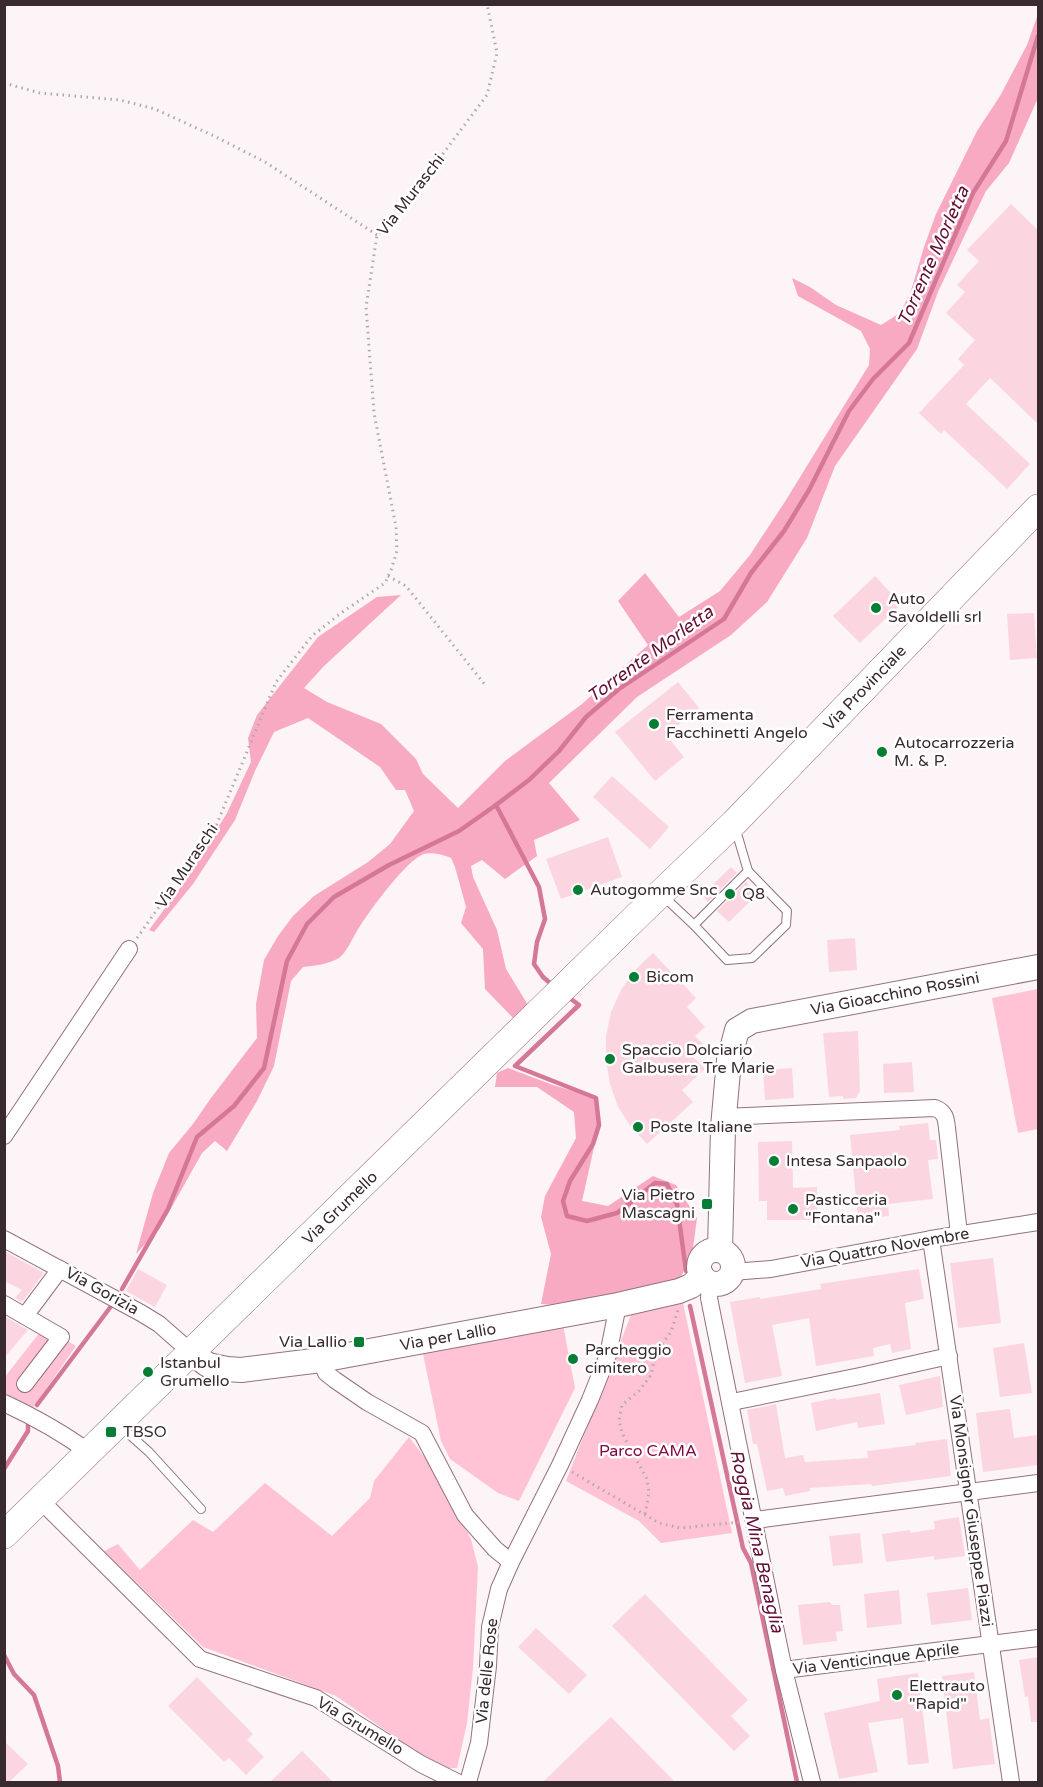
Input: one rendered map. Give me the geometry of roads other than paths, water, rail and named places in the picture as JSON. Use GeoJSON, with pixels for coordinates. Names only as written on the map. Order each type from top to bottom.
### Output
{"type":"FeatureCollection","features":[{"type":"Feature","properties":{"kind":"main road","name":"Via Provinciale"},"geometry":{"type":"LineString","coordinates":[[638,915],[734,823],[1038,508]]}},
{"type":"Feature","properties":{"kind":"main road","name":"Via Grumello"},"geometry":{"type":"LineString","coordinates":[[4,1535],[638,915]]}},
{"type":"Feature","properties":{"kind":"street"},"geometry":{"type":"LineString","coordinates":[[4,1136],[129,949]]}},
{"type":"Feature","properties":{"kind":"street","name":"Via Gioacchino Rossini"},"geometry":{"type":"LineString","coordinates":[[723,1117],[733,1042],[737,1030],[752,1021],[1038,967]]}},
{"type":"Feature","properties":{"kind":"street"},"geometry":{"type":"LineString","coordinates":[[720,1250],[723,1117],[935,1108],[942,1111],[945,1117],[959,1234]]}},
{"type":"Feature","properties":{"kind":"street","name":"Via Quattro Novembre"},"geometry":{"type":"LineString","coordinates":[[732,1272],[771,1269],[959,1234],[1038,1222]]}},
{"type":"Feature","properties":{"kind":"street","name":"Via Gorizia"},"geometry":{"type":"LineString","coordinates":[[4,1239],[150,1318],[177,1338],[192,1353]]}},
{"type":"Feature","properties":{"kind":"street","name":"Via Monsignor Giuseppe Piazzi"},"geometry":{"type":"LineString","coordinates":[[931,1239],[1011,1782]]}},
{"type":"Feature","properties":{"kind":"street"},"geometry":{"type":"LineString","coordinates":[[706,1279],[717,1283],[729,1278],[733,1265],[727,1253],[720,1250],[708,1252],[700,1263],[700,1270],[706,1279],[710,1298],[731,1404],[750,1521],[812,1782]]}},
{"type":"Feature","properties":{"kind":"street"},"geometry":{"type":"LineString","coordinates":[[25,1316],[60,1269]]}},
{"type":"Feature","properties":{"kind":"street","name":"Via per Lallio"},"geometry":{"type":"LineString","coordinates":[[192,1353],[208,1365],[241,1370],[321,1360],[618,1305],[679,1291],[706,1279]]}},
{"type":"Feature","properties":{"kind":"street"},"geometry":{"type":"LineString","coordinates":[[4,1304],[61,1337],[25,1384]]}},
{"type":"Feature","properties":{"kind":"street","name":"Via delle Rose"},"geometry":{"type":"LineString","coordinates":[[468,1782],[479,1743],[490,1626],[499,1589],[590,1400],[608,1355],[618,1305]]}},
{"type":"Feature","properties":{"kind":"street"},"geometry":{"type":"LineString","coordinates":[[731,1404],[949,1356]]}},
{"type":"Feature","properties":{"kind":"street"},"geometry":{"type":"LineString","coordinates":[[321,1360],[326,1373],[335,1380],[367,1402],[422,1433],[465,1515],[495,1550],[511,1562]]}},
{"type":"Feature","properties":{"kind":"street"},"geometry":{"type":"LineString","coordinates":[[4,1403],[30,1415],[90,1453]]}},
{"type":"Feature","properties":{"kind":"street"},"geometry":{"type":"LineString","coordinates":[[750,1521],[1038,1483]]}},
{"type":"Feature","properties":{"kind":"street","name":"Via Grumello"},"geometry":{"type":"LineString","coordinates":[[40,1500],[200,1659],[316,1698],[422,1764],[457,1782]]}},
{"type":"Feature","properties":{"kind":"street","name":"Via Venticinque Aprile"},"geometry":{"type":"LineString","coordinates":[[784,1670],[1038,1638]]}},
{"type":"Feature","properties":{"kind":"lane"},"geometry":{"type":"LineString","coordinates":[[661,893],[727,960],[752,958],[786,925],[788,911],[748,871],[734,823]]}},
{"type":"Feature","properties":{"kind":"lane"},"geometry":{"type":"LineString","coordinates":[[694,925],[748,871]]}},
{"type":"Feature","properties":{"kind":"lane"},"geometry":{"type":"LineString","coordinates":[[119,1424],[149,1452],[201,1509]]}},
{"type":"Feature","properties":{"kind":"waterway","name":"Torrente Morletta"},"geometry":{"type":"LineString","coordinates":[[122,1289],[168,1209],[197,1137],[234,1106],[264,1068],[287,961],[307,924],[334,897],[389,865],[459,831],[496,805],[529,780],[559,751],[586,717],[619,689],[724,619],[751,573],[784,531],[809,490],[849,411],[873,379],[909,343],[973,193],[1006,141],[1038,36]]}},
{"type":"Feature","properties":{"kind":"waterway","name":"Roggia Mina Benaglia"},"geometry":{"type":"LineString","coordinates":[[496,805],[539,887],[545,919],[537,942],[534,964],[550,983]]}},
{"type":"Feature","properties":{"kind":"waterway","name":"Roggia Mina Benaglia"},"geometry":{"type":"LineString","coordinates":[[571,999],[579,1005],[515,1066],[596,1098],[599,1125],[593,1144],[570,1181],[563,1201],[567,1216],[587,1221],[617,1213],[655,1183],[667,1184],[677,1204],[686,1271]]}},
{"type":"Feature","properties":{"kind":"waterway","name":"Torrente Morletta"},"geometry":{"type":"LineString","coordinates":[[37,1405],[112,1305]]}},
{"type":"Feature","properties":{"kind":"waterway","name":"Roggia Mina Benaglia"},"geometry":{"type":"LineString","coordinates":[[690,1306],[743,1548],[751,1563],[797,1782]]}},
{"type":"Feature","properties":{"kind":"waterway","name":"Torrente Morletta"},"geometry":{"type":"LineString","coordinates":[[4,1469],[28,1431],[28,1419]]}},
{"type":"Feature","properties":{"kind":"waterway","name":"Torrente Morletta"},"geometry":{"type":"LineString","coordinates":[[4,1655],[14,1674],[34,1695],[58,1766],[60,1782]]}},
{"type":"Feature","properties":{"kind":"place","name":"Auto Savoldelli srl"},"geometry":{"type":"Point","coordinates":[876,608]}},
{"type":"Feature","properties":{"kind":"place","name":"Ferramenta Facchinetti Angelo"},"geometry":{"type":"Point","coordinates":[654,724]}},
{"type":"Feature","properties":{"kind":"place","name":"Autocarrozzeria M. & P."},"geometry":{"type":"Point","coordinates":[882,752]}},
{"type":"Feature","properties":{"kind":"place","name":"Autogomme Snc"},"geometry":{"type":"Point","coordinates":[578,890]}},
{"type":"Feature","properties":{"kind":"place","name":"Q8"},"geometry":{"type":"Point","coordinates":[730,894]}},
{"type":"Feature","properties":{"kind":"place","name":"Bicom"},"geometry":{"type":"Point","coordinates":[634,977]}},
{"type":"Feature","properties":{"kind":"place","name":"Spaccio Dolciario Galbusera Tre Marie"},"geometry":{"type":"Point","coordinates":[610,1059]}},
{"type":"Feature","properties":{"kind":"place","name":"Poste Italiane"},"geometry":{"type":"Point","coordinates":[638,1127]}},
{"type":"Feature","properties":{"kind":"place","name":"Intesa Sanpaolo"},"geometry":{"type":"Point","coordinates":[774,1161]}},
{"type":"Feature","properties":{"kind":"place","name":"Via Pietro Mascagni"},"geometry":{"type":"Point","coordinates":[707,1204]}},
{"type":"Feature","properties":{"kind":"place","name":"Pasticceria \"Fontana\""},"geometry":{"type":"Point","coordinates":[793,1209]}},
{"type":"Feature","properties":{"kind":"place","name":"Via Lallio"},"geometry":{"type":"Point","coordinates":[359,1342]}},
{"type":"Feature","properties":{"kind":"place","name":"Parcheggio cimitero"},"geometry":{"type":"Point","coordinates":[573,1359]}},
{"type":"Feature","properties":{"kind":"place","name":"Istanbul Grumello"},"geometry":{"type":"Point","coordinates":[148,1372]}},
{"type":"Feature","properties":{"kind":"place","name":"TBSO"},"geometry":{"type":"Point","coordinates":[111,1432]}},
{"type":"Feature","properties":{"kind":"place","name":"Elettrauto \"Rapid\""},"geometry":{"type":"Point","coordinates":[897,1695]}},
{"type":"Feature","properties":{"kind":"park label","name":"Parco CAMA"},"geometry":{"type":"Point","coordinates":[648,1451]}}]}
